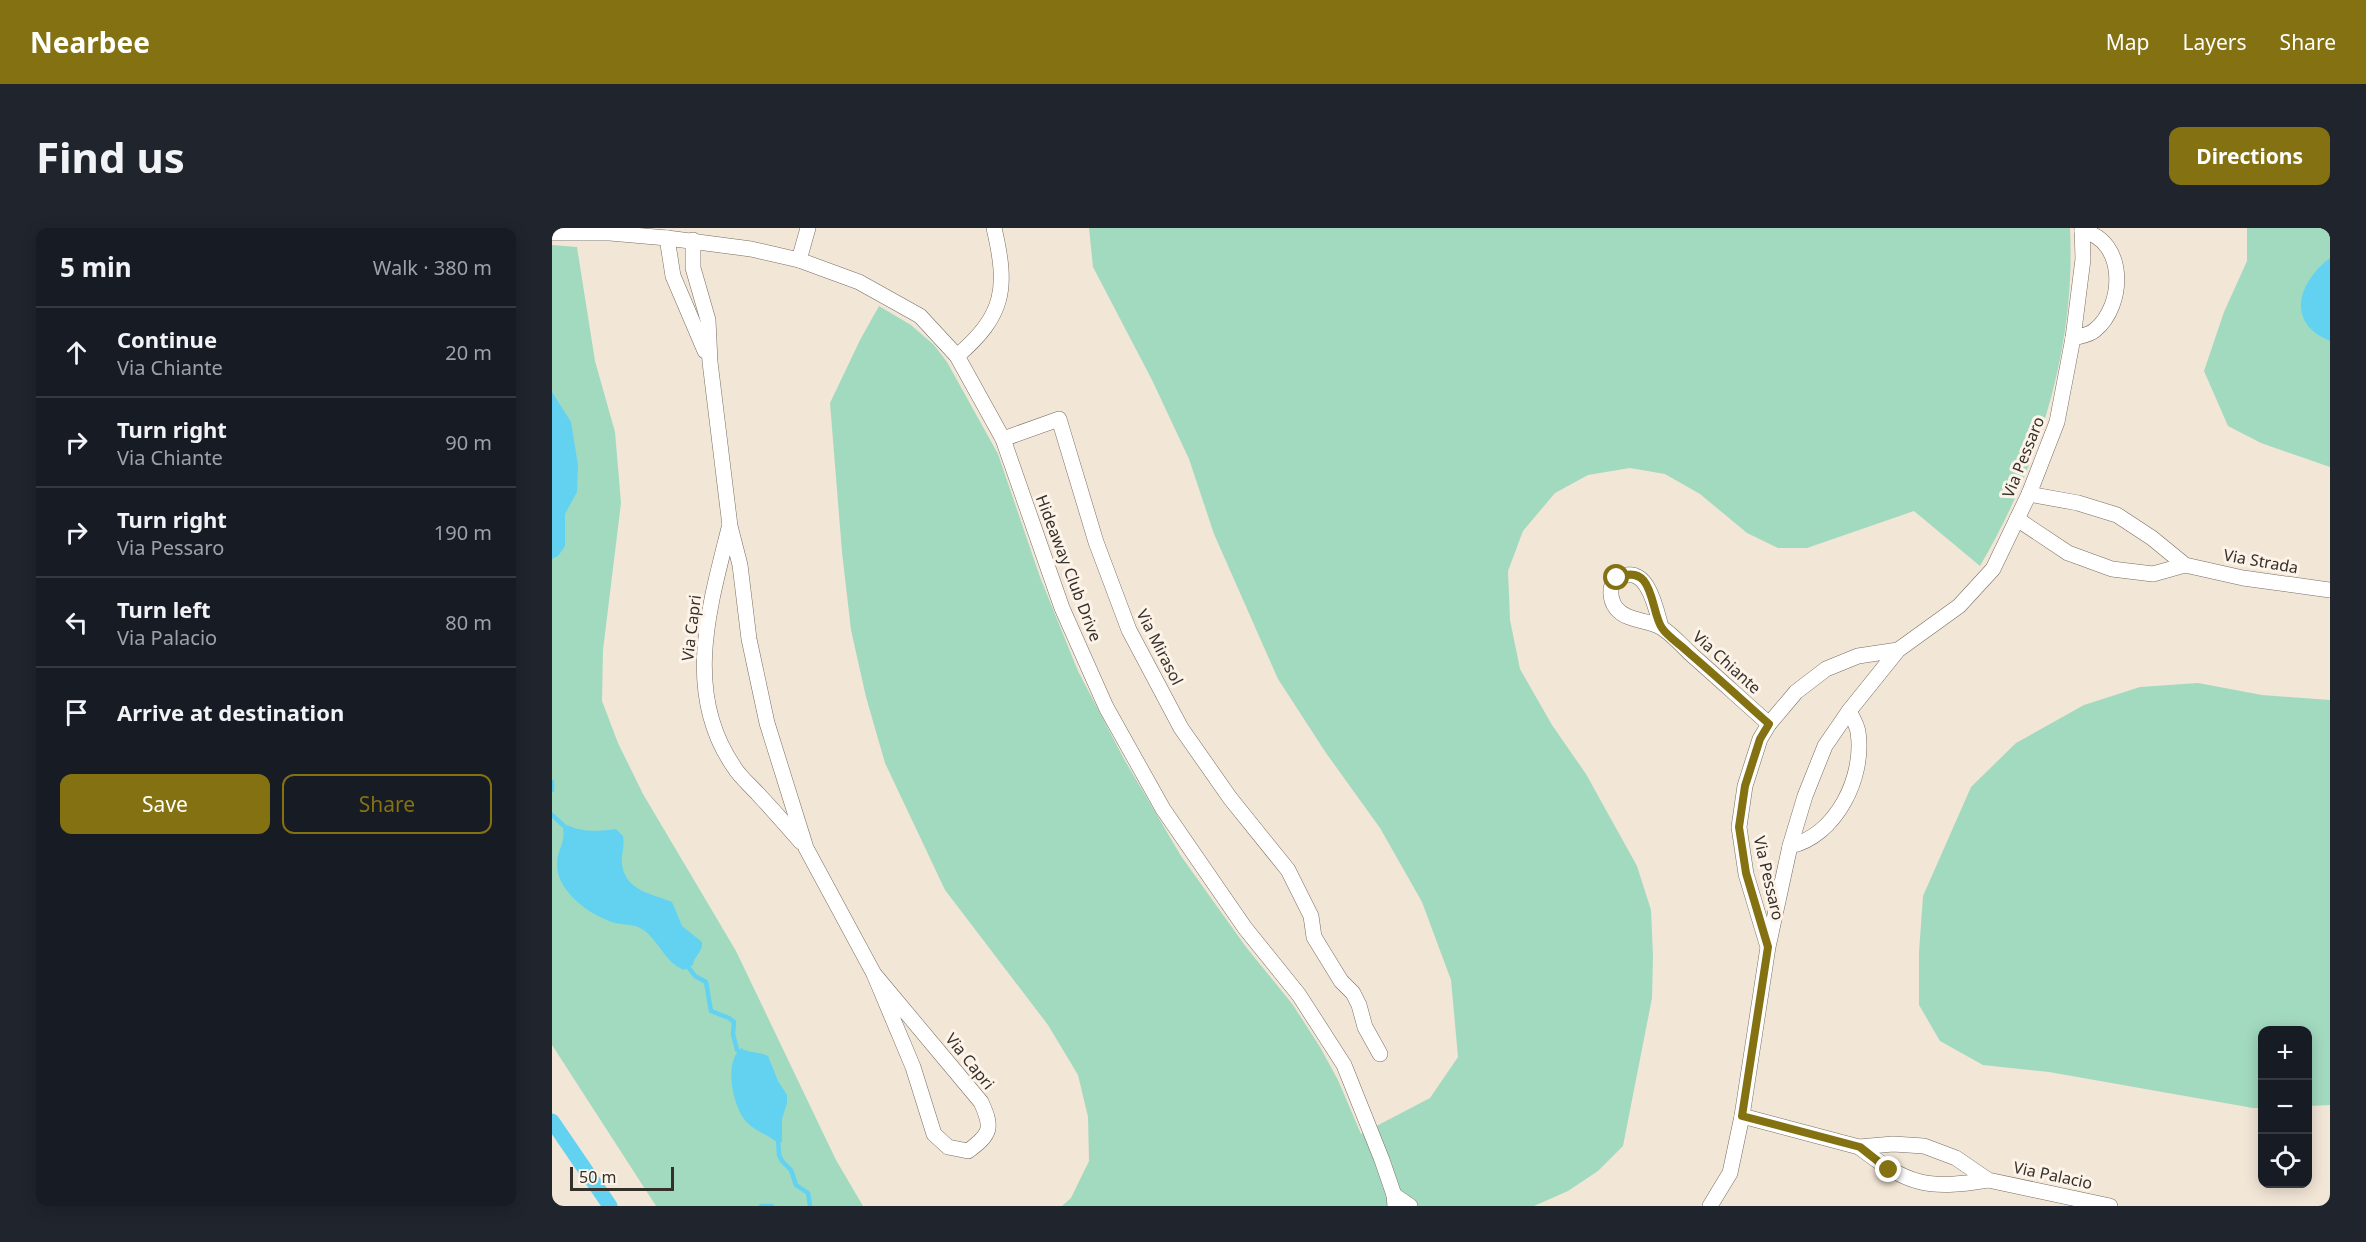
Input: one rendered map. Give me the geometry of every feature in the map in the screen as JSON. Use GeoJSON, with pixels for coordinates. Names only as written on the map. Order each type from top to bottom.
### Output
{"type":"FeatureCollection","features":[{"type":"Feature","properties":{"kind":"street"},"geometry":{"type":"LineString","coordinates":[[799,260],[808,228]]}},
{"type":"Feature","properties":{"kind":"street"},"geometry":{"type":"LineString","coordinates":[[957,356],[979,337],[994,315],[1001,292],[1001,256],[994,228]]}},
{"type":"Feature","properties":{"kind":"street"},"geometry":{"type":"LineString","coordinates":[[2073,338],[2093,333],[2104,322],[2112,309],[2116,292],[2115,264],[2108,249],[2101,239],[2082,229]]}},
{"type":"Feature","properties":{"kind":"street","name":"Via Pessaro"},"geometry":{"type":"LineString","coordinates":[[1710,1206],[1730,1173],[1742,1116],[1768,947],[1790,846],[1804,796],[1825,746],[1848,711],[1898,650],[1959,606],[1993,569],[2058,422],[2073,338],[2082,259],[2082,229]]}},
{"type":"Feature","properties":{"kind":"street","name":"Hideaway Club Drive"},"geometry":{"type":"LineString","coordinates":[[552,233],[610,233],[693,240],[799,260],[859,282],[920,316],[957,356],[1003,439],[1062,608],[1106,707],[1163,809],[1245,928],[1299,995],[1344,1065],[1394,1200],[1410,1206]]}},
{"type":"Feature","properties":{"kind":"street","name":"Via Capri"},"geometry":{"type":"LineString","coordinates":[[667,238],[673,276],[710,362]]}},
{"type":"Feature","properties":{"kind":"street","name":"Via Capri"},"geometry":{"type":"LineString","coordinates":[[693,240],[693,268],[708,320],[710,362],[730,526],[740,565],[749,639],[767,723],[806,848],[874,974],[913,1067],[934,1134],[948,1147],[968,1151],[984,1139],[990,1121],[981,1102],[874,974]]}},
{"type":"Feature","properties":{"kind":"street","name":"Via Mirasol"},"geometry":{"type":"LineString","coordinates":[[1003,439],[1059,419],[1096,542],[1129,630],[1181,728],[1230,798],[1288,870],[1311,916],[1314,937],[1341,981],[1353,993],[1365,1027],[1380,1054]]}},
{"type":"Feature","properties":{"kind":"street","name":"Via Strada"},"geometry":{"type":"LineString","coordinates":[[2028,494],[2078,503],[2117,516],[2152,537],[2185,565],[2243,578],[2330,590]]}},
{"type":"Feature","properties":{"kind":"street","name":"Via Strada"},"geometry":{"type":"LineString","coordinates":[[2017,519],[2068,553],[2112,569],[2153,574],[2185,565]]}},
{"type":"Feature","properties":{"kind":"street","name":"Via Capri"},"geometry":{"type":"LineString","coordinates":[[730,526],[715,586],[704,653],[704,691],[714,730],[734,768],[806,848]]}},
{"type":"Feature","properties":{"kind":"street","name":"Via Chiante"},"geometry":{"type":"LineString","coordinates":[[1661,627],[1769,724]]}},
{"type":"Feature","properties":{"kind":"street","name":"Via Pessaro"},"geometry":{"type":"LineString","coordinates":[[1768,947],[1746,873],[1739,827],[1745,786],[1760,739],[1769,724],[1796,692],[1826,669],[1858,656],[1898,650]]}},
{"type":"Feature","properties":{"kind":"street","name":"Via Pessaro"},"geometry":{"type":"LineString","coordinates":[[1790,846],[1806,842],[1830,821],[1850,790],[1859,756],[1858,730],[1848,711]]}},
{"type":"Feature","properties":{"kind":"street","name":"Via Palacio"},"geometry":{"type":"LineString","coordinates":[[1742,1116],[1860,1147],[1893,1144],[1924,1146],[1956,1158],[1988,1180]]}},
{"type":"Feature","properties":{"kind":"street","name":"Via Palacio"},"geometry":{"type":"LineString","coordinates":[[1860,1147],[1889,1170],[1917,1182],[1954,1185],[1988,1180],[2110,1206]]}},
{"type":"Feature","properties":{"kind":"green space"},"geometry":{"type":"Polygon","coordinates":[[[1089,228],[2070,228],[2067,317],[2060,361],[2049,404],[2020,487],[1980,566],[1914,511],[1807,548],[1778,548],[1747,533],[1700,494],[1665,474],[1630,468],[1588,475],[1555,493],[1523,531],[1508,571],[1510,620],[1520,669],[1552,725],[1586,774],[1637,866],[1651,910],[1652,998],[1623,1146],[1598,1171],[1568,1191],[1534,1206],[1062,1206],[1071,1198],[1089,1161],[1088,1117],[1078,1075],[1048,1025],[945,890],[885,763],[866,697],[851,630],[830,403],[879,306],[911,325],[934,345],[947,362],[998,454],[1040,577],[1078,671],[1124,759],[1181,856],[1246,947],[1293,1005],[1320,1047],[1338,1080],[1361,1134],[1430,1098],[1458,1057],[1451,980],[1422,902],[1380,828],[1326,753],[1278,679],[1214,534],[1189,459],[1152,380],[1093,267],[1089,228]]]}},
{"type":"Feature","properties":{"kind":"green space"},"geometry":{"type":"Polygon","coordinates":[[[2247,228],[2330,228],[2330,467],[2261,443],[2228,426],[2204,371],[2224,312],[2247,261],[2247,228]]]}},
{"type":"Feature","properties":{"kind":"green space"},"geometry":{"type":"Polygon","coordinates":[[[552,245],[577,247],[595,361],[615,432],[621,503],[603,650],[602,701],[618,743],[643,794],[736,951],[836,1160],[863,1206],[656,1206],[552,1045],[552,245]]]}},
{"type":"Feature","properties":{"kind":"green space"},"geometry":{"type":"Polygon","coordinates":[[[2198,683],[2262,695],[2330,700],[2330,1105],[2312,1106],[2312,1026],[2258,1026],[2258,1108],[2253,1108],[2049,1072],[1983,1065],[1940,1041],[1919,1005],[1919,952],[1923,896],[1971,787],[2016,743],[2084,705],[2140,687],[2198,683]]]}},
{"type":"Feature","properties":{"kind":"water"},"geometry":{"type":"Polygon","coordinates":[[[2330,258],[2330,341],[2316,333],[2307,324],[2302,313],[2301,302],[2310,279],[2330,258]]]}},
{"type":"Feature","properties":{"kind":"water"},"geometry":{"type":"Polygon","coordinates":[[[552,392],[571,422],[578,465],[577,492],[565,514],[565,546],[558,556],[552,559],[552,392]]]}},
{"type":"Feature","properties":{"kind":"water"},"geometry":{"type":"Polygon","coordinates":[[[567,825],[597,831],[616,829],[623,836],[622,864],[628,880],[649,894],[672,902],[682,926],[702,942],[693,965],[684,970],[677,966],[645,931],[596,915],[569,893],[559,875],[557,865],[564,834],[563,829],[567,825]]]}},
{"type":"Feature","properties":{"kind":"water"},"geometry":{"type":"Polygon","coordinates":[[[741,1048],[768,1056],[778,1081],[787,1095],[782,1119],[782,1142],[775,1141],[746,1122],[736,1103],[731,1073],[736,1055],[741,1048]]]}},
{"type":"Feature","properties":{"kind":"waterway"},"geometry":{"type":"LineString","coordinates":[[552,782],[552,790]]}},
{"type":"Feature","properties":{"kind":"waterway"},"geometry":{"type":"LineString","coordinates":[[552,815],[564,826]]}},
{"type":"Feature","properties":{"kind":"waterway"},"geometry":{"type":"LineString","coordinates":[[689,968],[695,976],[706,982],[711,1011],[734,1022],[733,1034],[737,1050]]}},
{"type":"Feature","properties":{"kind":"waterway"},"geometry":{"type":"LineString","coordinates":[[552,1121],[610,1206]]}},
{"type":"Feature","properties":{"kind":"waterway"},"geometry":{"type":"LineString","coordinates":[[778,1139],[779,1155],[791,1170],[796,1185],[808,1193],[810,1206]]}},
{"type":"Feature","properties":{"kind":"waterway"},"geometry":{"type":"LineString","coordinates":[[761,1206],[772,1206]]}},
{"type":"Feature","properties":{"kind":"route"},"geometry":{"type":"LineString","coordinates":[[1617,578],[1630,575],[1639,578],[1647,585],[1652,593],[1661,627],[1769,724],[1760,739],[1745,786],[1739,827],[1746,873],[1768,947],[1742,1116],[1860,1147],[1889,1170]]}}]}
